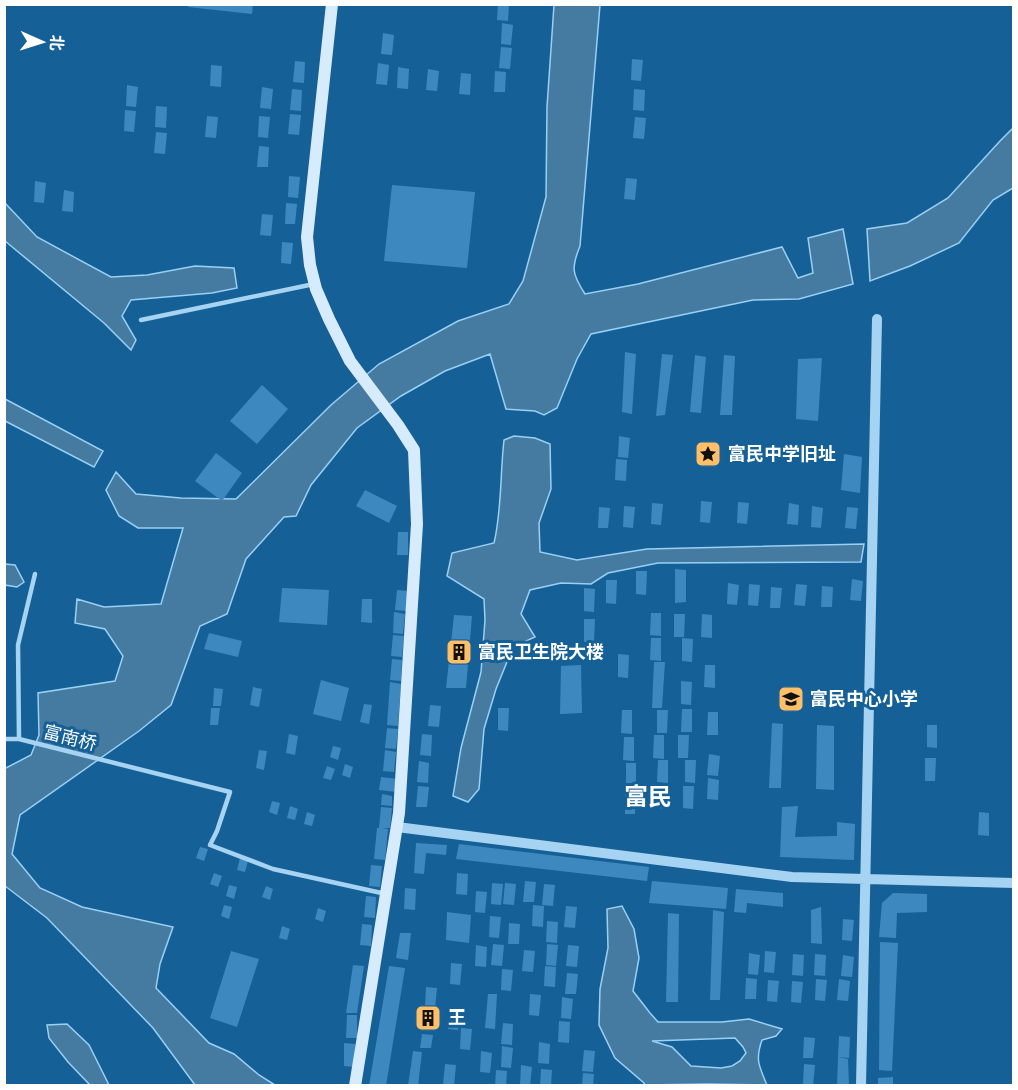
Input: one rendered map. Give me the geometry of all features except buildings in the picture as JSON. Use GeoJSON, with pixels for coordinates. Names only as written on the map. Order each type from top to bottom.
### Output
{"type":"FeatureCollection","features":[{"type":"Feature","properties":{"kind":"main road"},"geometry":{"type":"LineString","coordinates":[[332,4],[307,237],[310,264],[314,284],[350,361],[414,450],[417,524],[399,813],[355,1086]]}},
{"type":"Feature","properties":{"kind":"street"},"geometry":{"type":"LineString","coordinates":[[861,1086],[878,319]]}},
{"type":"Feature","properties":{"kind":"street"},"geometry":{"type":"LineString","coordinates":[[397,827],[792,877],[1014,883]]}},
{"type":"Feature","properties":{"kind":"lane"},"geometry":{"type":"LineString","coordinates":[[141,320],[314,284]]}},
{"type":"Feature","properties":{"kind":"lane"},"geometry":{"type":"LineString","coordinates":[[19,739],[18,645],[35,574]]}},
{"type":"Feature","properties":{"kind":"lane","name":"富南桥"},"geometry":{"type":"LineString","coordinates":[[4,739],[19,739],[230,792],[210,845],[273,869],[386,894]]}},
{"type":"Feature","properties":{"kind":"water"},"geometry":{"type":"Polygon","coordinates":[[[554,5],[600,5],[580,246],[574,266],[575,276],[585,294],[638,284],[782,247],[798,278],[813,273],[808,238],[843,229],[853,284],[799,299],[753,300],[591,334],[577,359],[557,408],[544,415],[535,411],[506,409],[490,354],[445,371],[401,396],[357,428],[311,485],[296,516],[284,517],[246,559],[227,614],[200,626],[171,705],[139,731],[20,815],[12,854],[40,888],[82,907],[173,927],[160,964],[156,988],[209,1043],[234,1054],[275,1085],[195,1085],[153,1028],[47,918],[5,886],[4,769],[31,755],[39,735],[38,693],[115,681],[123,656],[105,629],[75,623],[77,599],[104,607],[161,604],[183,528],[138,528],[119,516],[106,490],[116,472],[136,494],[236,499],[331,405],[379,364],[458,321],[509,304],[523,281],[546,197],[547,107],[554,5]]]}},
{"type":"Feature","properties":{"kind":"water"},"geometry":{"type":"Polygon","coordinates":[[[1013,128],[1013,188],[993,200],[959,243],[910,266],[870,281],[867,229],[907,223],[948,198],[1013,128]]]}},
{"type":"Feature","properties":{"kind":"water"},"geometry":{"type":"Polygon","coordinates":[[[5,203],[37,237],[111,277],[147,275],[195,266],[234,268],[237,288],[212,293],[131,300],[122,316],[136,340],[131,350],[104,323],[5,241],[5,203]]]}},
{"type":"Feature","properties":{"kind":"water"},"geometry":{"type":"Polygon","coordinates":[[[5,399],[103,451],[94,467],[5,421],[5,399]]]}},
{"type":"Feature","properties":{"kind":"water"},"geometry":{"type":"Polygon","coordinates":[[[514,436],[535,438],[550,444],[551,489],[539,523],[540,552],[577,560],[647,549],[864,544],[861,562],[658,563],[608,573],[591,584],[561,583],[530,590],[521,614],[535,637],[513,647],[496,689],[484,729],[479,789],[468,802],[453,796],[461,748],[481,672],[485,620],[484,599],[447,576],[452,553],[494,543],[504,440],[514,436]]]}},
{"type":"Feature","properties":{"kind":"water"},"geometry":{"type":"Polygon","coordinates":[[[5,564],[15,565],[24,582],[17,587],[5,585],[5,564]]]}},
{"type":"Feature","properties":{"kind":"water"},"geometry":{"type":"Polygon","coordinates":[[[622,906],[634,929],[639,958],[633,991],[658,1022],[722,1022],[749,1019],[782,1029],[776,1036],[762,1040],[760,1047],[759,1063],[767,1085],[645,1085],[615,1058],[599,1025],[600,989],[608,948],[607,909],[622,906]],[[735,1038],[652,1041],[672,1047],[691,1066],[721,1068],[732,1066],[740,1061],[746,1053],[735,1038]]]}},
{"type":"Feature","properties":{"kind":"water"},"geometry":{"type":"Polygon","coordinates":[[[67,1024],[89,1045],[109,1085],[90,1085],[49,1038],[47,1025],[67,1024]]]}},
{"type":"Feature","properties":{"kind":"place","name":"富民中学旧址"},"geometry":{"type":"Point","coordinates":[708,454]}},
{"type":"Feature","properties":{"kind":"place","name":"富民卫生院大楼"},"geometry":{"type":"Point","coordinates":[459,652]}},
{"type":"Feature","properties":{"kind":"place","name":"富民中心小学"},"geometry":{"type":"Point","coordinates":[791,699]}},
{"type":"Feature","properties":{"kind":"place","name":"王"},"geometry":{"type":"Point","coordinates":[428,1018]}},
{"type":"Feature","properties":{"kind":"district","name":"富民"},"geometry":{"type":"Point","coordinates":[648,796]}}]}
